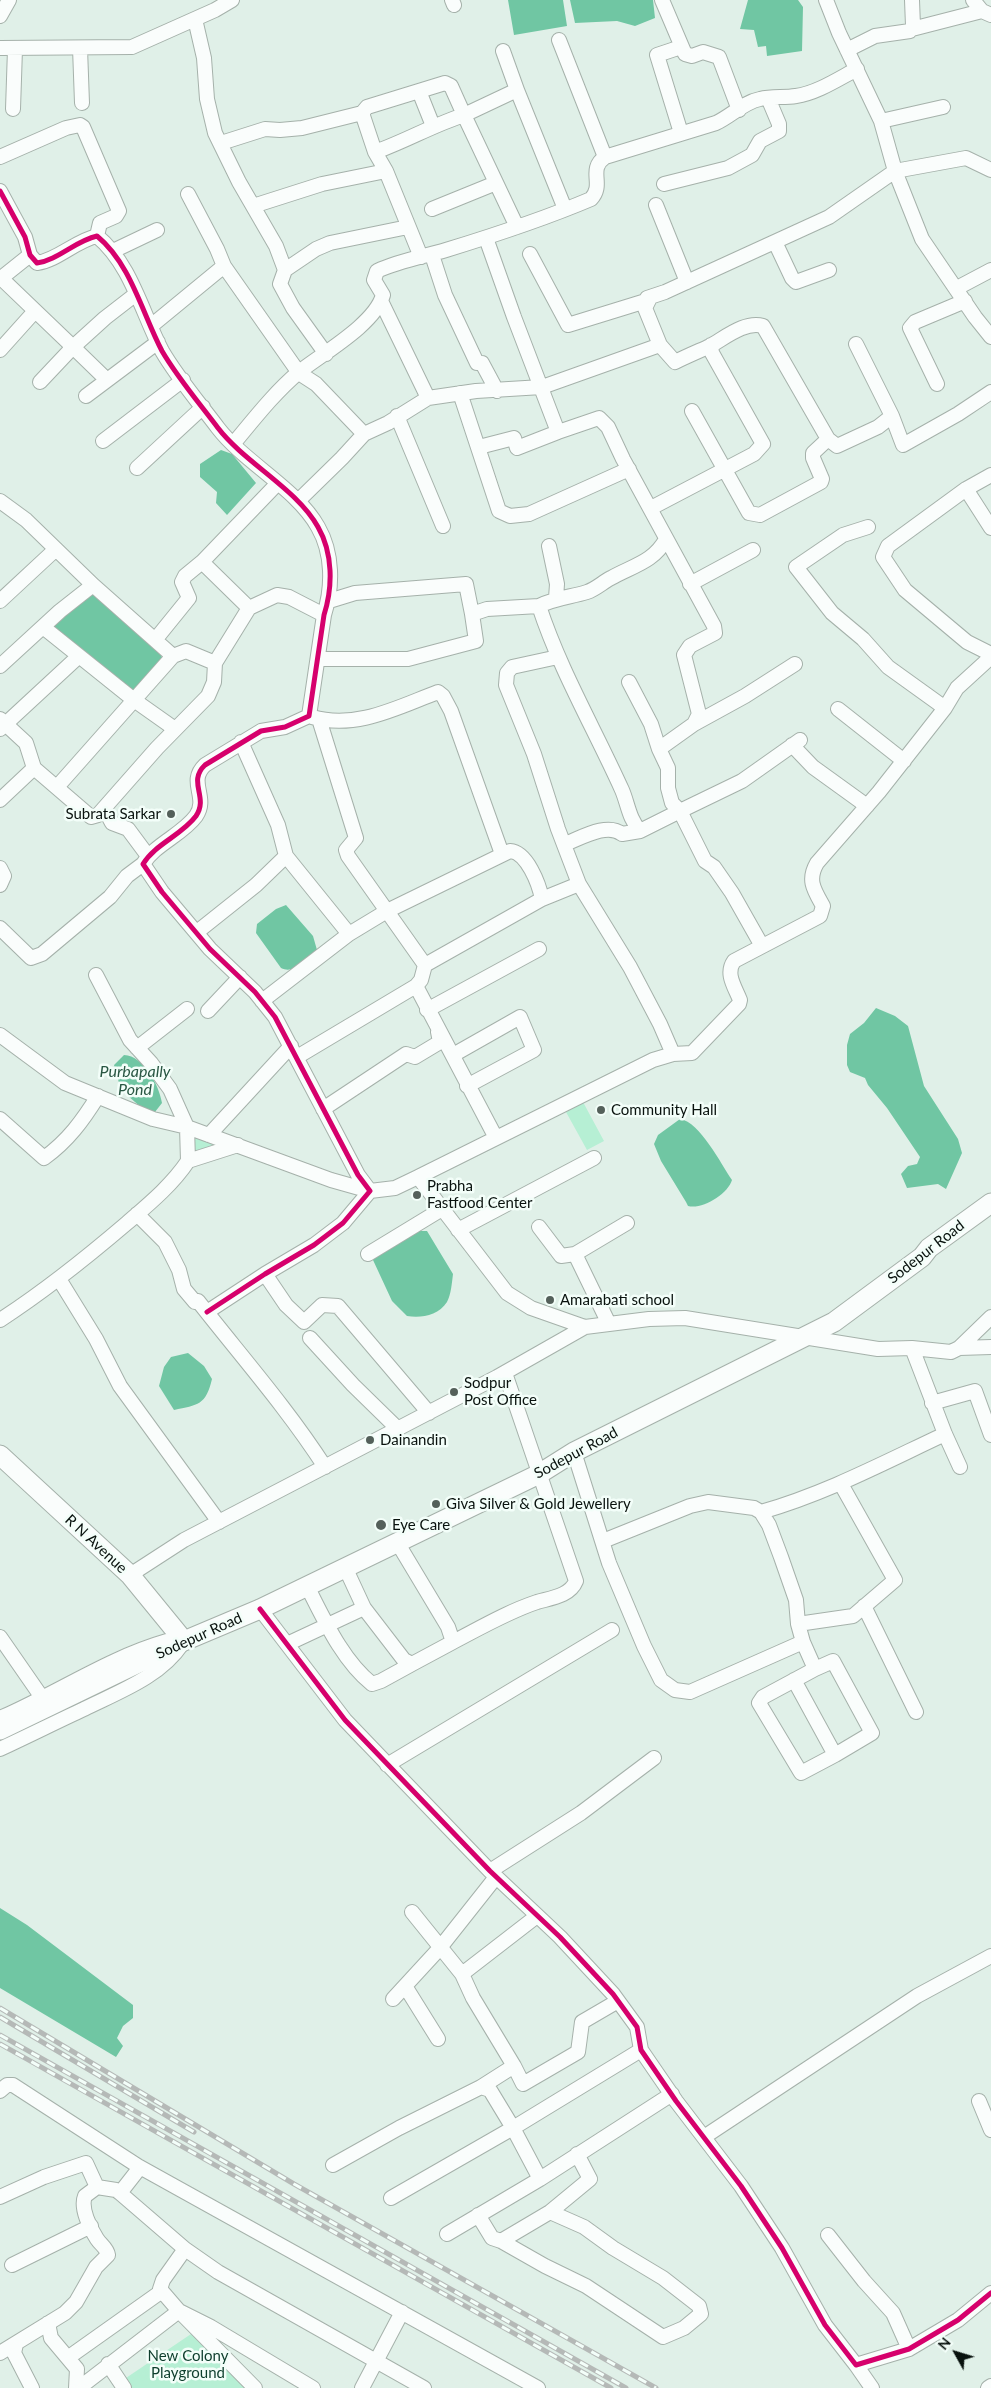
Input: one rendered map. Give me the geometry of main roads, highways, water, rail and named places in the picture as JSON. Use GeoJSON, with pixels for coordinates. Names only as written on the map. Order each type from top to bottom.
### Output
{"type":"FeatureCollection","features":[{"type":"Feature","properties":{"kind":"main road","name":"Sodepur Road"},"geometry":{"type":"LineString","coordinates":[[0,1730],[138,1665],[184,1641],[260,1609],[539,1474],[574,1452],[806,1337],[834,1322],[922,1257],[929,1248],[991,1203]]}},
{"type":"Feature","properties":{"kind":"main road"},"geometry":{"type":"LineString","coordinates":[[922,1257],[931,1259],[991,1215]]}},
{"type":"Feature","properties":{"kind":"main road","name":"R N Avenue"},"geometry":{"type":"LineString","coordinates":[[0,1455],[130,1575],[184,1641]]}},
{"type":"Feature","properties":{"kind":"water"},"geometry":{"type":"Polygon","coordinates":[[[508,0],[563,0],[567,26],[514,35],[508,0]]]}},
{"type":"Feature","properties":{"kind":"water"},"geometry":{"type":"Polygon","coordinates":[[[570,0],[653,0],[655,18],[635,26],[617,21],[575,23],[570,0]]]}},
{"type":"Feature","properties":{"kind":"water"},"geometry":{"type":"Polygon","coordinates":[[[748,0],[798,0],[803,7],[802,51],[767,56],[766,46],[758,47],[754,30],[740,29],[748,0]]]}},
{"type":"Feature","properties":{"kind":"water"},"geometry":{"type":"Polygon","coordinates":[[[221,450],[232,454],[256,483],[227,515],[216,503],[217,492],[200,477],[200,464],[221,450]]]}},
{"type":"Feature","properties":{"kind":"water"},"geometry":{"type":"Polygon","coordinates":[[[92,592],[160,652],[163,661],[135,691],[126,692],[51,625],[92,592]]]}},
{"type":"Feature","properties":{"kind":"water"},"geometry":{"type":"Polygon","coordinates":[[[286,905],[313,936],[317,950],[300,965],[286,970],[281,968],[256,933],[257,924],[276,909],[286,905]]]}},
{"type":"Feature","properties":{"kind":"water"},"geometry":{"type":"Polygon","coordinates":[[[876,1008],[895,1016],[908,1026],[924,1086],[958,1139],[962,1153],[946,1189],[938,1184],[907,1188],[901,1174],[908,1166],[917,1164],[920,1157],[887,1108],[868,1085],[865,1078],[850,1072],[847,1065],[847,1045],[850,1034],[864,1023],[876,1008]]]}},
{"type":"Feature","properties":{"kind":"water","name":"Purbapally Pond"},"geometry":{"type":"Polygon","coordinates":[[[124,1055],[138,1060],[154,1080],[162,1103],[155,1112],[149,1114],[121,1090],[114,1065],[124,1055]]]}},
{"type":"Feature","properties":{"kind":"water"},"geometry":{"type":"Polygon","coordinates":[[[680,1119],[688,1122],[702,1135],[732,1180],[725,1191],[714,1200],[700,1206],[688,1206],[661,1161],[654,1144],[658,1135],[680,1119]]]}},
{"type":"Feature","properties":{"kind":"water"},"geometry":{"type":"Polygon","coordinates":[[[409,1231],[427,1231],[453,1274],[447,1302],[443,1307],[429,1315],[418,1317],[407,1316],[392,1301],[373,1260],[378,1253],[409,1231]]]}},
{"type":"Feature","properties":{"kind":"water"},"geometry":{"type":"Polygon","coordinates":[[[188,1353],[204,1366],[212,1379],[210,1388],[204,1399],[200,1402],[189,1407],[174,1410],[159,1386],[164,1367],[171,1357],[188,1353]]]}},
{"type":"Feature","properties":{"kind":"water"},"geometry":{"type":"Polygon","coordinates":[[[0,1908],[27,1925],[133,2005],[133,2018],[123,2026],[117,2038],[123,2046],[116,2057],[0,1988],[0,1908]]]}},
{"type":"Feature","properties":{"kind":"railway"},"geometry":{"type":"LineString","coordinates":[[0,2008],[294,2184],[656,2388]]}},
{"type":"Feature","properties":{"kind":"railway"},"geometry":{"type":"LineString","coordinates":[[0,2017],[194,2132]]}},
{"type":"Feature","properties":{"kind":"railway"},"geometry":{"type":"LineString","coordinates":[[0,2035],[626,2388]]}},
{"type":"Feature","properties":{"kind":"railway"},"geometry":{"type":"LineString","coordinates":[[0,2044],[611,2388]]}},
{"type":"Feature","properties":{"kind":"place","name":"Subrata Sarkar"},"geometry":{"type":"Point","coordinates":[171,814]}},
{"type":"Feature","properties":{"kind":"place","name":"Community Hall"},"geometry":{"type":"Point","coordinates":[601,1110]}},
{"type":"Feature","properties":{"kind":"place","name":"Prabha Fastfood Center"},"geometry":{"type":"Point","coordinates":[417,1195]}},
{"type":"Feature","properties":{"kind":"place","name":"Amarabati school"},"geometry":{"type":"Point","coordinates":[550,1300]}},
{"type":"Feature","properties":{"kind":"place","name":"Sodpur Post Office"},"geometry":{"type":"Point","coordinates":[454,1392]}},
{"type":"Feature","properties":{"kind":"place","name":"Dainandin"},"geometry":{"type":"Point","coordinates":[370,1440]}},
{"type":"Feature","properties":{"kind":"place","name":"Giva Silver & Gold Jewellery"},"geometry":{"type":"Point","coordinates":[436,1504]}},
{"type":"Feature","properties":{"kind":"place","name":"Eye Care"},"geometry":{"type":"Point","coordinates":[381,1525]}},
{"type":"Feature","properties":{"kind":"park label","name":"New Colony Playground"},"geometry":{"type":"Point","coordinates":[188,2364]}}]}
